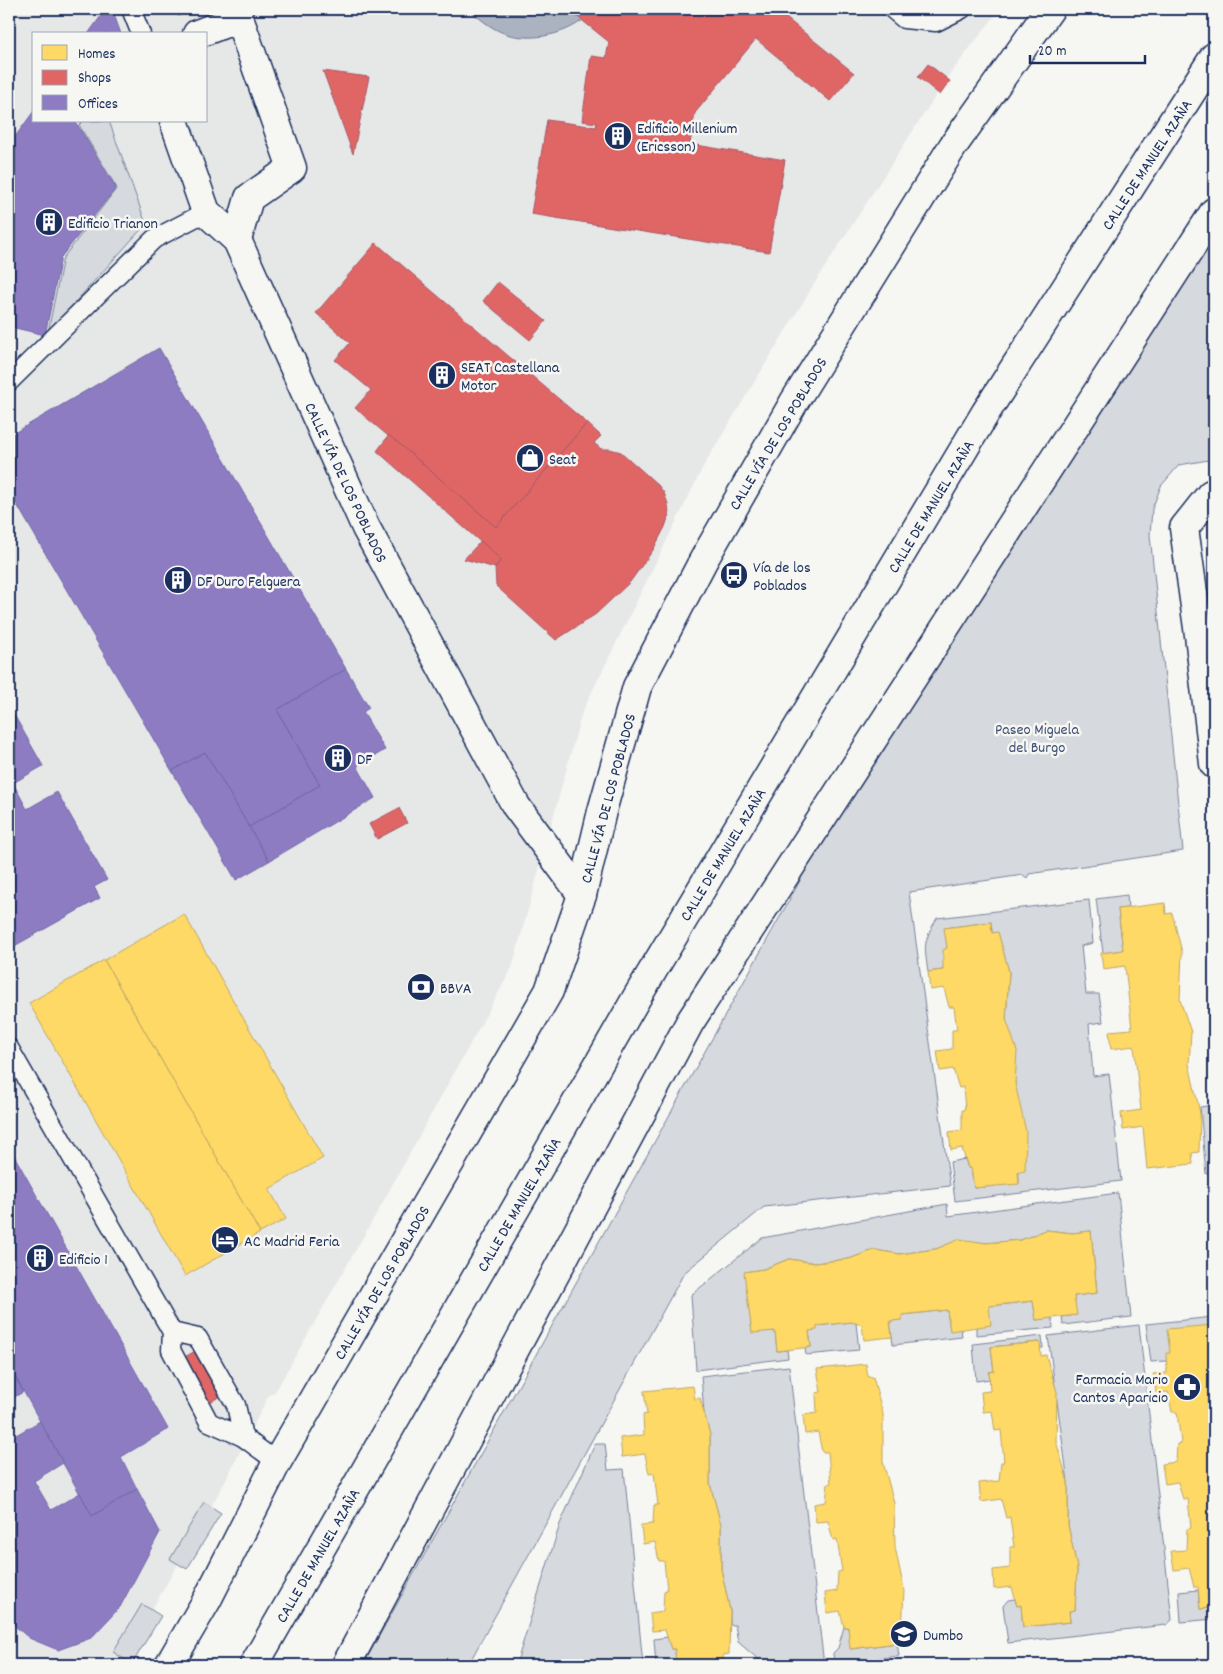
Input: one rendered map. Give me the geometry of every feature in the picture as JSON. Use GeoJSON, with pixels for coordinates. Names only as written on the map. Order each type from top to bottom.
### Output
{"type":"FeatureCollection","features":[{"type":"Feature","properties":{"kind":"main road","name":"CALLE VÍA DE LOS POBLADOS"},"geometry":{"type":"LineString","coordinates":[[169,1665],[207,1600],[277,1462],[550,991],[582,894],[602,811],[638,687],[703,561],[794,402],[953,146],[1050,9]]}},
{"type":"Feature","properties":{"kind":"main road"},"geometry":{"type":"LineString","coordinates":[[201,32],[236,14],[292,168],[249,198],[237,240]]}},
{"type":"Feature","properties":{"kind":"main road","name":"CALLE DE MANUEL AZAÑA"},"geometry":{"type":"LineString","coordinates":[[254,1665],[637,997],[970,438],[1214,57]]}},
{"type":"Feature","properties":{"kind":"main road","name":"CALLE VÍA DE LOS POBLADOS"},"geometry":{"type":"LineString","coordinates":[[174,122],[206,212],[237,240],[366,528],[379,553],[516,806],[582,894]]}},
{"type":"Feature","properties":{"kind":"main road"},"geometry":{"type":"LineString","coordinates":[[346,1665],[690,1022],[1214,212]]}},
{"type":"Feature","properties":{"kind":"main road"},"geometry":{"type":"LineString","coordinates":[[1214,494],[1211,494],[1184,528],[1214,764]]}},
{"type":"Feature","properties":{"kind":"lane"},"geometry":{"type":"LineString","coordinates":[[131,9],[140,32]]}},
{"type":"Feature","properties":{"kind":"lane"},"geometry":{"type":"LineString","coordinates":[[892,9],[904,19],[936,22],[962,9]]}},
{"type":"Feature","properties":{"kind":"lane"},"geometry":{"type":"LineString","coordinates":[[9,382],[154,239],[206,212]]}},
{"type":"Feature","properties":{"kind":"lane"},"geometry":{"type":"LineString","coordinates":[[9,1048],[172,1332],[171,1350],[209,1422],[243,1437],[277,1462]]}},
{"type":"Feature","properties":{"kind":"lane"},"geometry":{"type":"LineString","coordinates":[[172,1332],[198,1338],[236,1404],[243,1437]]}},
{"type":"Feature","properties":{"kind":"shaded area"},"geometry":{"type":"Polygon","coordinates":[[[9,9],[1000,9],[949,75],[819,276],[705,463],[582,712],[512,968],[275,1392],[269,1395],[221,1489],[120,1665],[9,1665],[9,9]]]}},
{"type":"Feature","properties":{"kind":"shaded area"},"geometry":{"type":"Polygon","coordinates":[[[469,9],[594,9],[577,24],[567,29],[545,36],[521,37],[493,28],[469,9]]]}},
{"type":"Feature","properties":{"kind":"green space"},"geometry":{"type":"Polygon","coordinates":[[[82,122],[109,122],[146,224],[48,332],[63,258],[117,188],[79,125],[82,122]]]}},
{"type":"Feature","properties":{"kind":"green space","name":"Paseo Miguela del Burgo"},"geometry":{"type":"Polygon","coordinates":[[[1214,198],[1214,459],[1179,465],[1161,486],[1152,509],[1150,535],[1183,851],[1029,874],[1027,878],[1023,875],[909,892],[950,1186],[764,1207],[684,1273],[468,1665],[363,1665],[796,888],[826,829],[1214,198]]]}},
{"type":"Feature","properties":{"kind":"green space"},"geometry":{"type":"Polygon","coordinates":[[[1127,895],[1128,908],[1118,909],[1123,950],[1103,953],[1096,899],[1127,895]]]}},
{"type":"Feature","properties":{"kind":"green space"},"geometry":{"type":"Polygon","coordinates":[[[1089,900],[1093,943],[1081,946],[1086,994],[1099,994],[1103,1022],[1089,1024],[1093,1076],[1109,1074],[1121,1181],[955,1201],[950,1162],[965,1159],[968,1168],[971,1168],[974,1188],[1019,1183],[1015,1083],[1006,1019],[1009,972],[998,933],[992,933],[991,922],[945,928],[947,948],[943,970],[928,972],[925,949],[929,933],[937,918],[1089,900]]]}},
{"type":"Feature","properties":{"kind":"green space"},"geometry":{"type":"Polygon","coordinates":[[[1214,1105],[1214,1173],[1206,1174],[1200,1107],[1214,1105]]]}},
{"type":"Feature","properties":{"kind":"green space"},"geometry":{"type":"Polygon","coordinates":[[[1118,1193],[1131,1317],[1063,1325],[1062,1317],[1076,1315],[1074,1296],[1097,1293],[1091,1231],[1072,1233],[1046,1230],[1021,1240],[986,1243],[960,1240],[936,1249],[900,1254],[874,1250],[849,1259],[815,1263],[789,1259],[764,1269],[745,1272],[752,1332],[775,1331],[777,1351],[787,1350],[788,1358],[696,1370],[691,1295],[762,1238],[947,1204],[948,1216],[1118,1193]]]}},
{"type":"Feature","properties":{"kind":"green space"},"geometry":{"type":"Polygon","coordinates":[[[1033,1301],[1036,1320],[1052,1318],[1053,1328],[976,1335],[976,1327],[989,1306],[1033,1301]]]}},
{"type":"Feature","properties":{"kind":"green space"},"geometry":{"type":"Polygon","coordinates":[[[947,1310],[950,1330],[961,1329],[962,1337],[893,1345],[890,1321],[902,1320],[902,1315],[947,1310]]]}},
{"type":"Feature","properties":{"kind":"green space"},"geometry":{"type":"Polygon","coordinates":[[[1213,1317],[1214,1325],[1166,1361],[1151,1362],[1146,1324],[1213,1317]]]}},
{"type":"Feature","properties":{"kind":"green space"},"geometry":{"type":"Polygon","coordinates":[[[856,1323],[859,1350],[806,1355],[805,1348],[811,1347],[809,1331],[817,1326],[856,1323]]]}},
{"type":"Feature","properties":{"kind":"green space"},"geometry":{"type":"Polygon","coordinates":[[[1139,1325],[1172,1620],[1166,1625],[1008,1643],[1003,1606],[1008,1600],[1015,1599],[1017,1606],[1021,1605],[1023,1627],[1070,1622],[1069,1611],[1075,1610],[1077,1568],[1068,1525],[1068,1482],[1048,1336],[1139,1325]]]}},
{"type":"Feature","properties":{"kind":"green space"},"geometry":{"type":"Polygon","coordinates":[[[1042,1336],[1043,1348],[1040,1348],[1039,1342],[991,1347],[994,1371],[989,1372],[990,1379],[976,1381],[973,1344],[1042,1336]]]}},
{"type":"Feature","properties":{"kind":"green space"},"geometry":{"type":"Polygon","coordinates":[[[789,1366],[824,1665],[765,1665],[738,1642],[735,1625],[730,1625],[730,1611],[721,1569],[721,1525],[710,1484],[710,1435],[704,1413],[701,1376],[789,1366]]]}},
{"type":"Feature","properties":{"kind":"green space"},"geometry":{"type":"Polygon","coordinates":[[[595,1444],[605,1444],[608,1470],[624,1469],[643,1665],[516,1665],[560,1524],[595,1444]]]}},
{"type":"Feature","properties":{"kind":"green space"},"geometry":{"type":"Polygon","coordinates":[[[204,1502],[221,1513],[187,1569],[170,1559],[204,1502]]]}},
{"type":"Feature","properties":{"kind":"green space"},"geometry":{"type":"Polygon","coordinates":[[[1198,1590],[1200,1609],[1214,1607],[1214,1619],[1181,1622],[1179,1592],[1198,1590]]]}},
{"type":"Feature","properties":{"kind":"green space"},"geometry":{"type":"Polygon","coordinates":[[[142,1604],[161,1616],[132,1664],[113,1652],[142,1604]]]}},
{"type":"Feature","properties":{"kind":"green space"},"geometry":{"type":"Polygon","coordinates":[[[844,1627],[848,1627],[851,1649],[897,1643],[899,1656],[834,1663],[833,1653],[838,1648],[844,1627]]]}},
{"type":"Feature","properties":{"kind":"green space"},"geometry":{"type":"Polygon","coordinates":[[[668,1637],[671,1649],[675,1649],[676,1665],[656,1665],[654,1639],[668,1637]]]}},
{"type":"Feature","properties":{"kind":"building: Homes"},"geometry":{"type":"Polygon","coordinates":[[[1165,903],[1166,914],[1172,913],[1182,952],[1180,1000],[1191,1032],[1189,1064],[1200,1113],[1199,1152],[1192,1153],[1193,1164],[1147,1169],[1143,1127],[1123,1130],[1121,1113],[1141,1110],[1134,1046],[1111,1049],[1109,1031],[1132,1029],[1125,966],[1103,969],[1101,953],[1123,950],[1118,909],[1165,903]]]}},
{"type":"Feature","properties":{"kind":"building: Homes","name":"AC Madrid Feria"},"geometry":{"type":"Polygon","coordinates":[[[184,914],[323,1158],[269,1189],[286,1219],[260,1233],[104,960],[184,914]]]}},
{"type":"Feature","properties":{"kind":"building: Homes"},"geometry":{"type":"Polygon","coordinates":[[[991,922],[992,933],[998,932],[1009,972],[1006,1019],[1017,1051],[1015,1083],[1026,1132],[1025,1171],[1018,1172],[1019,1184],[974,1188],[971,1168],[968,1168],[962,1148],[951,1150],[949,1132],[962,1130],[962,1110],[965,1109],[963,1087],[959,1088],[953,1069],[940,1071],[937,1051],[952,1049],[952,1030],[957,1030],[954,1007],[949,1007],[944,988],[930,990],[928,972],[943,970],[943,950],[947,948],[944,928],[991,922]]]}},
{"type":"Feature","properties":{"kind":"building: Homes","name":"AC Madrid Feria"},"geometry":{"type":"Polygon","coordinates":[[[104,960],[260,1233],[185,1276],[29,1003],[104,960]]]}},
{"type":"Feature","properties":{"kind":"building: Homes"},"geometry":{"type":"Polygon","coordinates":[[[1046,1230],[1072,1233],[1091,1231],[1097,1293],[1074,1296],[1077,1315],[1036,1320],[1033,1301],[989,1306],[991,1325],[950,1331],[947,1310],[902,1315],[902,1320],[890,1321],[892,1337],[864,1340],[862,1325],[851,1322],[817,1326],[817,1330],[809,1331],[811,1347],[777,1351],[775,1331],[752,1333],[744,1272],[764,1269],[789,1259],[815,1263],[849,1259],[874,1250],[900,1254],[936,1249],[960,1239],[986,1243],[1021,1240],[1046,1230]]]}},
{"type":"Feature","properties":{"kind":"building: Homes"},"geometry":{"type":"Polygon","coordinates":[[[1214,1325],[1214,1607],[1200,1609],[1198,1587],[1194,1587],[1189,1568],[1174,1570],[1171,1551],[1186,1550],[1187,1529],[1191,1528],[1188,1499],[1183,1499],[1178,1482],[1165,1484],[1162,1464],[1176,1462],[1177,1444],[1181,1443],[1177,1412],[1172,1412],[1168,1392],[1156,1393],[1153,1374],[1167,1373],[1166,1353],[1170,1353],[1167,1329],[1214,1325]]]}},
{"type":"Feature","properties":{"kind":"building: Homes"},"geometry":{"type":"Polygon","coordinates":[[[1040,1342],[1041,1356],[1046,1355],[1057,1392],[1056,1441],[1068,1482],[1068,1525],[1077,1568],[1075,1610],[1069,1611],[1070,1622],[1023,1627],[1021,1605],[1017,1606],[1012,1587],[994,1589],[993,1570],[1010,1568],[1010,1547],[1014,1547],[1010,1517],[1006,1518],[1001,1499],[981,1502],[979,1483],[999,1481],[1001,1462],[1004,1462],[1001,1430],[995,1431],[992,1411],[983,1412],[981,1392],[990,1391],[989,1372],[994,1371],[991,1347],[1040,1342]]]}},
{"type":"Feature","properties":{"kind":"building: Homes"},"geometry":{"type":"Polygon","coordinates":[[[866,1364],[868,1377],[873,1377],[883,1414],[883,1462],[894,1503],[895,1547],[904,1590],[902,1632],[896,1633],[897,1643],[850,1649],[848,1627],[844,1627],[840,1611],[827,1613],[825,1593],[837,1591],[838,1572],[842,1571],[837,1539],[833,1540],[828,1521],[816,1522],[814,1504],[826,1502],[828,1484],[831,1483],[828,1452],[822,1452],[818,1432],[805,1434],[803,1415],[817,1413],[816,1393],[821,1392],[817,1369],[866,1364]]]}},
{"type":"Feature","properties":{"kind":"building: Homes"},"geometry":{"type":"Polygon","coordinates":[[[693,1386],[695,1399],[700,1398],[710,1435],[710,1484],[721,1525],[721,1569],[730,1611],[729,1654],[723,1655],[724,1665],[676,1665],[675,1649],[671,1649],[665,1630],[652,1631],[650,1613],[663,1611],[664,1591],[667,1590],[664,1561],[659,1561],[655,1542],[643,1544],[641,1525],[653,1524],[654,1505],[658,1505],[654,1473],[649,1474],[645,1454],[622,1457],[620,1438],[644,1435],[643,1415],[647,1414],[644,1391],[693,1386]]]}},
{"type":"Feature","properties":{"kind":"building: Shops"},"geometry":{"type":"Polygon","coordinates":[[[175,9],[195,9],[178,16],[175,9]]]}},
{"type":"Feature","properties":{"kind":"building: Shops","name":"Edificio Millenium (Ericsson)"},"geometry":{"type":"Polygon","coordinates":[[[568,9],[775,9],[854,73],[830,101],[756,39],[695,113],[690,144],[785,160],[769,252],[531,214],[547,120],[596,127],[597,123],[582,121],[591,56],[606,58],[609,42],[568,9]]]}},
{"type":"Feature","properties":{"kind":"building: Shops"},"geometry":{"type":"Polygon","coordinates":[[[928,64],[950,81],[940,95],[918,77],[928,64]]]}},
{"type":"Feature","properties":{"kind":"building: Shops"},"geometry":{"type":"Polygon","coordinates":[[[323,71],[369,77],[353,154],[323,71]]]}},
{"type":"Feature","properties":{"kind":"building: Shops","name":"SEAT Castellana Motor"},"geometry":{"type":"Polygon","coordinates":[[[376,243],[587,423],[496,527],[355,408],[371,390],[335,360],[350,343],[316,313],[376,243]]]}},
{"type":"Feature","properties":{"kind":"building: Shops"},"geometry":{"type":"Polygon","coordinates":[[[498,282],[546,321],[530,340],[483,301],[498,282]]]}},
{"type":"Feature","properties":{"kind":"building: Shops","name":"SEAT Castellana Motor"},"geometry":{"type":"Polygon","coordinates":[[[587,423],[601,436],[594,443],[601,449],[621,452],[658,485],[664,493],[669,515],[653,550],[630,582],[596,614],[556,640],[496,586],[495,568],[501,560],[377,451],[389,435],[496,527],[587,423]]]}},
{"type":"Feature","properties":{"kind":"building: Shops"},"geometry":{"type":"Polygon","coordinates":[[[481,541],[501,560],[495,568],[464,559],[481,541]]]}},
{"type":"Feature","properties":{"kind":"building: Shops"},"geometry":{"type":"Polygon","coordinates":[[[399,808],[407,823],[377,839],[369,824],[399,808]]]}},
{"type":"Feature","properties":{"kind":"building: Shops"},"geometry":{"type":"Polygon","coordinates":[[[197,1350],[221,1396],[208,1403],[183,1358],[197,1350]]]}},
{"type":"Feature","properties":{"kind":"building: Offices"},"geometry":{"type":"Polygon","coordinates":[[[106,9],[112,9],[120,32],[89,32],[106,9]]]}},
{"type":"Feature","properties":{"kind":"building: Offices","name":"Edificio Trianon"},"geometry":{"type":"Polygon","coordinates":[[[32,114],[32,122],[76,122],[116,188],[61,257],[45,335],[11,327],[9,330],[9,145],[32,114]]]}},
{"type":"Feature","properties":{"kind":"building: Offices","name":"DF Duro Felguera"},"geometry":{"type":"Polygon","coordinates":[[[159,348],[346,669],[277,710],[320,785],[249,827],[205,752],[172,771],[9,491],[9,436],[159,348]]]}},
{"type":"Feature","properties":{"kind":"building: Offices","name":"DF"},"geometry":{"type":"Polygon","coordinates":[[[346,669],[369,708],[363,712],[385,750],[357,766],[375,798],[269,861],[249,827],[320,785],[277,710],[346,669]]]}},
{"type":"Feature","properties":{"kind":"building: Offices"},"geometry":{"type":"Polygon","coordinates":[[[9,706],[43,766],[13,783],[27,809],[57,792],[107,880],[94,887],[100,898],[9,949],[9,706]]]}},
{"type":"Feature","properties":{"kind":"building: Offices"},"geometry":{"type":"Polygon","coordinates":[[[205,752],[269,861],[236,880],[172,771],[205,752]]]}},
{"type":"Feature","properties":{"kind":"building: Offices","name":"Edificio 1"},"geometry":{"type":"Polygon","coordinates":[[[11,1150],[168,1429],[121,1457],[137,1489],[92,1516],[9,1365],[9,1151],[11,1150]]]}},
{"type":"Feature","properties":{"kind":"building: Offices"},"geometry":{"type":"Polygon","coordinates":[[[9,1365],[23,1392],[9,1400],[9,1365]]]}},
{"type":"Feature","properties":{"kind":"building: Offices"},"geometry":{"type":"Polygon","coordinates":[[[40,1421],[63,1463],[34,1481],[51,1510],[80,1493],[92,1516],[137,1489],[160,1532],[120,1607],[91,1638],[58,1650],[29,1638],[9,1621],[9,1435],[11,1438],[40,1421]]]}},
{"type":"Feature","properties":{"kind":"place","name":"Edificio Millenium (Ericsson)"},"geometry":{"type":"Point","coordinates":[618,136]}},
{"type":"Feature","properties":{"kind":"place","name":"Edificio Trianon"},"geometry":{"type":"Point","coordinates":[49,222]}},
{"type":"Feature","properties":{"kind":"place","name":"SEAT Castellana Motor"},"geometry":{"type":"Point","coordinates":[442,375]}},
{"type":"Feature","properties":{"kind":"place","name":"Seat"},"geometry":{"type":"Point","coordinates":[530,458]}},
{"type":"Feature","properties":{"kind":"place","name":"Vía de los Poblados"},"geometry":{"type":"Point","coordinates":[734,575]}},
{"type":"Feature","properties":{"kind":"place","name":"DF Duro Felguera"},"geometry":{"type":"Point","coordinates":[178,580]}},
{"type":"Feature","properties":{"kind":"place","name":"DF"},"geometry":{"type":"Point","coordinates":[338,758]}},
{"type":"Feature","properties":{"kind":"place","name":"BBVA"},"geometry":{"type":"Point","coordinates":[421,987]}},
{"type":"Feature","properties":{"kind":"place","name":"AC Madrid Feria"},"geometry":{"type":"Point","coordinates":[225,1240]}},
{"type":"Feature","properties":{"kind":"place","name":"Edificio 1"},"geometry":{"type":"Point","coordinates":[40,1258]}},
{"type":"Feature","properties":{"kind":"place","name":"Farmacia Mario Cantos Aparicio"},"geometry":{"type":"Point","coordinates":[1187,1387]}},
{"type":"Feature","properties":{"kind":"place","name":"Dumbo"},"geometry":{"type":"Point","coordinates":[904,1634]}}]}
